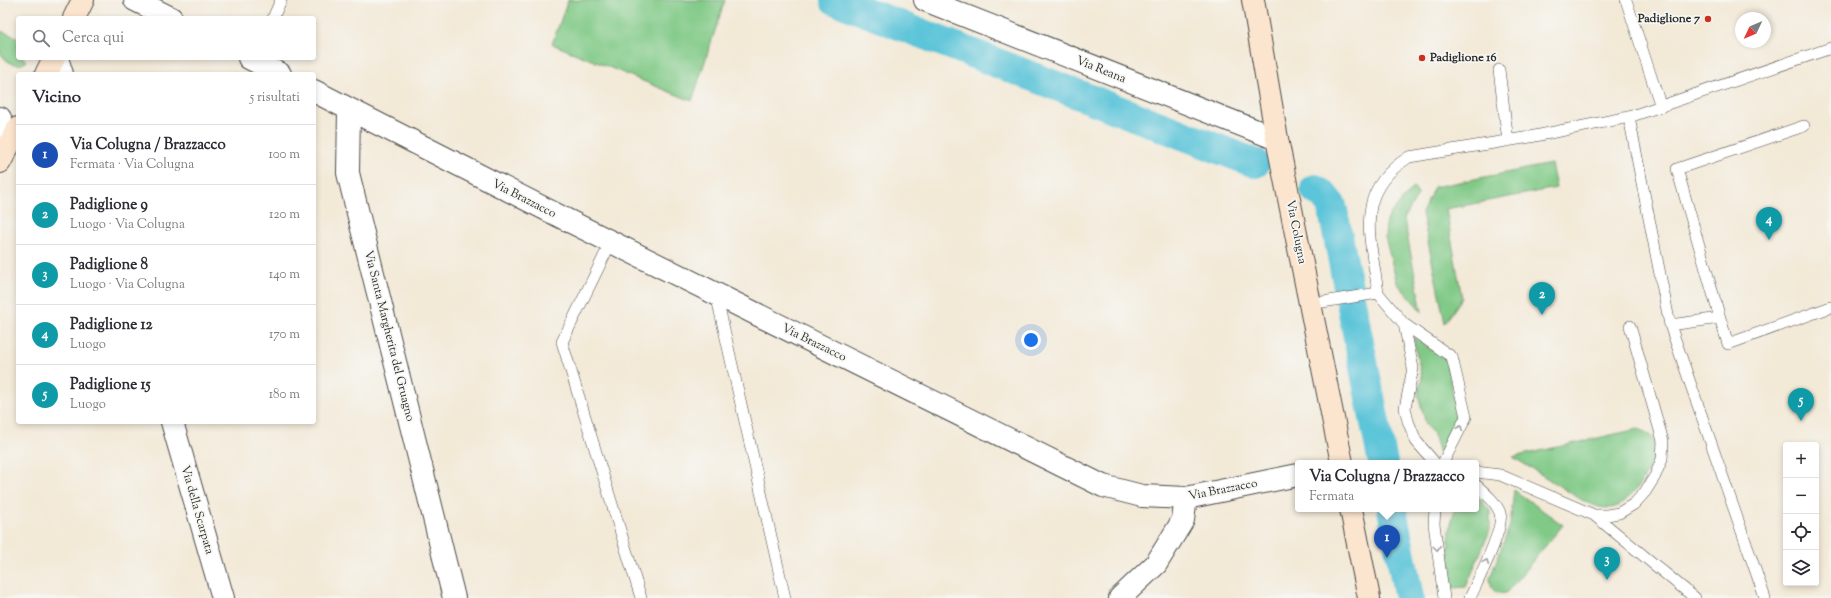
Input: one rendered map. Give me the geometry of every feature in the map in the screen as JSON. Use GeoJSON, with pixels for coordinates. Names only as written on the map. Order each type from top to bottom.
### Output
{"type":"FeatureCollection","features":[{"type":"Feature","properties":{"kind":"street"},"geometry":{"type":"LineString","coordinates":[[75,16],[83,0]]}},
{"type":"Feature","properties":{"kind":"street"},"geometry":{"type":"LineString","coordinates":[[136,0],[167,16]]}},
{"type":"Feature","properties":{"kind":"street","name":"Via Reana"},"geometry":{"type":"LineString","coordinates":[[925,0],[1277,140]]}},
{"type":"Feature","properties":{"kind":"street","name":"Via Colugna"},"geometry":{"type":"LineString","coordinates":[[1253,0],[1277,140],[1341,460]]}},
{"type":"Feature","properties":{"kind":"street"},"geometry":{"type":"LineString","coordinates":[[47,72],[55,60]]}},
{"type":"Feature","properties":{"kind":"street"},"geometry":{"type":"LineString","coordinates":[[57,60],[61,72]]}},
{"type":"Feature","properties":{"kind":"street"},"geometry":{"type":"LineString","coordinates":[[253,60],[276,72]]}},
{"type":"Feature","properties":{"kind":"street"},"geometry":{"type":"LineString","coordinates":[[316,92],[349,109]]}},
{"type":"Feature","properties":{"kind":"street","name":"Via Brazzacco"},"geometry":{"type":"LineString","coordinates":[[349,109],[611,242],[1103,486],[1142,496],[1186,498],[1295,476]]}},
{"type":"Feature","properties":{"kind":"street","name":"Via Santa Margherita del Gruagno"},"geometry":{"type":"LineString","coordinates":[[349,109],[348,173],[454,598]]}},
{"type":"Feature","properties":{"kind":"street"},"geometry":{"type":"LineString","coordinates":[[0,118],[14,135],[0,162]]}},
{"type":"Feature","properties":{"kind":"street","name":"Via della Scarpata"},"geometry":{"type":"LineString","coordinates":[[173,424],[223,598]]}},
{"type":"Feature","properties":{"kind":"street"},"geometry":{"type":"LineString","coordinates":[[1120,598],[1156,564],[1183,520],[1186,498]]}},
{"type":"Feature","properties":{"kind":"street"},"geometry":{"type":"LineString","coordinates":[[1352,512],[1369,598]]}},
{"type":"Feature","properties":{"kind":"lane"},"geometry":{"type":"LineString","coordinates":[[274,16],[282,0]]}},
{"type":"Feature","properties":{"kind":"lane"},"geometry":{"type":"LineString","coordinates":[[1626,0],[1661,107]]}},
{"type":"Feature","properties":{"kind":"lane"},"geometry":{"type":"LineString","coordinates":[[1444,460],[1466,417],[1452,357],[1404,324],[1378,293],[1369,215],[1373,197],[1382,179],[1393,167],[1409,156],[1508,141],[1629,117],[1831,48]]}},
{"type":"Feature","properties":{"kind":"lane"},"geometry":{"type":"LineString","coordinates":[[1499,70],[1508,141]]}},
{"type":"Feature","properties":{"kind":"lane"},"geometry":{"type":"LineString","coordinates":[[1629,117],[1670,326],[1765,598]]}},
{"type":"Feature","properties":{"kind":"lane"},"geometry":{"type":"LineString","coordinates":[[1804,126],[1676,170],[1728,344],[1831,307]]}},
{"type":"Feature","properties":{"kind":"lane"},"geometry":{"type":"LineString","coordinates":[[611,242],[562,342],[641,598]]}},
{"type":"Feature","properties":{"kind":"lane"},"geometry":{"type":"LineString","coordinates":[[1310,304],[1378,293]]}},
{"type":"Feature","properties":{"kind":"lane"},"geometry":{"type":"LineString","coordinates":[[716,294],[786,598]]}},
{"type":"Feature","properties":{"kind":"lane"},"geometry":{"type":"LineString","coordinates":[[1670,326],[1720,318]]}},
{"type":"Feature","properties":{"kind":"lane"},"geometry":{"type":"LineString","coordinates":[[1404,324],[1413,368],[1406,408],[1408,421],[1416,441],[1432,460]]}},
{"type":"Feature","properties":{"kind":"lane"},"geometry":{"type":"LineString","coordinates":[[1594,515],[1619,513],[1634,504],[1645,492],[1656,476],[1662,459],[1663,441],[1630,326]]}},
{"type":"Feature","properties":{"kind":"lane"},"geometry":{"type":"LineString","coordinates":[[1479,472],[1500,475],[1594,515],[1695,598]]}},
{"type":"Feature","properties":{"kind":"lane"},"geometry":{"type":"LineString","coordinates":[[1470,598],[1498,533],[1500,514],[1490,498],[1479,488]]}},
{"type":"Feature","properties":{"kind":"lane"},"geometry":{"type":"LineString","coordinates":[[1435,512],[1434,524],[1444,598]]}},
{"type":"Feature","properties":{"kind":"green space"},"geometry":{"type":"Polygon","coordinates":[[[568,0],[725,0],[692,101],[552,44],[568,0]]]}},
{"type":"Feature","properties":{"kind":"green space"},"geometry":{"type":"Polygon","coordinates":[[[0,31],[16,37],[16,60],[25,60],[26,62],[19,65],[11,63],[4,58],[0,51],[0,31]]]}},
{"type":"Feature","properties":{"kind":"green space"},"geometry":{"type":"Polygon","coordinates":[[[1551,164],[1556,188],[1446,209],[1462,298],[1445,323],[1422,213],[1434,187],[1551,164]]]}},
{"type":"Feature","properties":{"kind":"green space"},"geometry":{"type":"Polygon","coordinates":[[[1414,187],[1418,195],[1404,219],[1422,312],[1397,283],[1385,237],[1386,224],[1390,214],[1414,187]]]}},
{"type":"Feature","properties":{"kind":"green space"},"geometry":{"type":"Polygon","coordinates":[[[1413,337],[1446,360],[1458,418],[1440,454],[1435,437],[1426,424],[1418,395],[1422,378],[1413,337]]]}},
{"type":"Feature","properties":{"kind":"green space"},"geometry":{"type":"Polygon","coordinates":[[[1638,429],[1649,434],[1654,443],[1654,454],[1650,467],[1635,491],[1618,506],[1610,508],[1585,502],[1513,457],[1638,429]]]}},
{"type":"Feature","properties":{"kind":"green space"},"geometry":{"type":"Polygon","coordinates":[[[1514,490],[1563,525],[1506,593],[1499,593],[1492,588],[1490,578],[1510,525],[1514,490]]]}},
{"type":"Feature","properties":{"kind":"green space"},"geometry":{"type":"Polygon","coordinates":[[[1479,498],[1490,511],[1490,530],[1466,587],[1453,588],[1448,558],[1454,512],[1479,512],[1479,498]]]}},
{"type":"Feature","properties":{"kind":"waterway"},"geometry":{"type":"LineString","coordinates":[[835,0],[1255,163]]}},
{"type":"Feature","properties":{"kind":"waterway"},"geometry":{"type":"LineString","coordinates":[[1315,189],[1323,195],[1332,206],[1382,460]]}},
{"type":"Feature","properties":{"kind":"waterway"},"geometry":{"type":"LineString","coordinates":[[1393,512],[1409,598]]}},
{"type":"Feature","properties":{"kind":"place","name":"Padiglione 7"},"geometry":{"type":"Point","coordinates":[1708,19]}},
{"type":"Feature","properties":{"kind":"place","name":"Padiglione 16"},"geometry":{"type":"Point","coordinates":[1422,58]}},
{"type":"Feature","properties":{"kind":"place","name":"Padiglione 12"},"geometry":{"type":"Point","coordinates":[1769,240]}},
{"type":"Feature","properties":{"kind":"place","name":"Padiglione 9"},"geometry":{"type":"Point","coordinates":[1542,315]}},
{"type":"Feature","properties":{"kind":"place","name":"Padiglione 15"},"geometry":{"type":"Point","coordinates":[1801,421]}},
{"type":"Feature","properties":{"kind":"place","name":"Via Colugna / Brazzacco"},"geometry":{"type":"Point","coordinates":[1387,558]}},
{"type":"Feature","properties":{"kind":"place","name":"Padiglione 8"},"geometry":{"type":"Point","coordinates":[1607,580]}}]}
